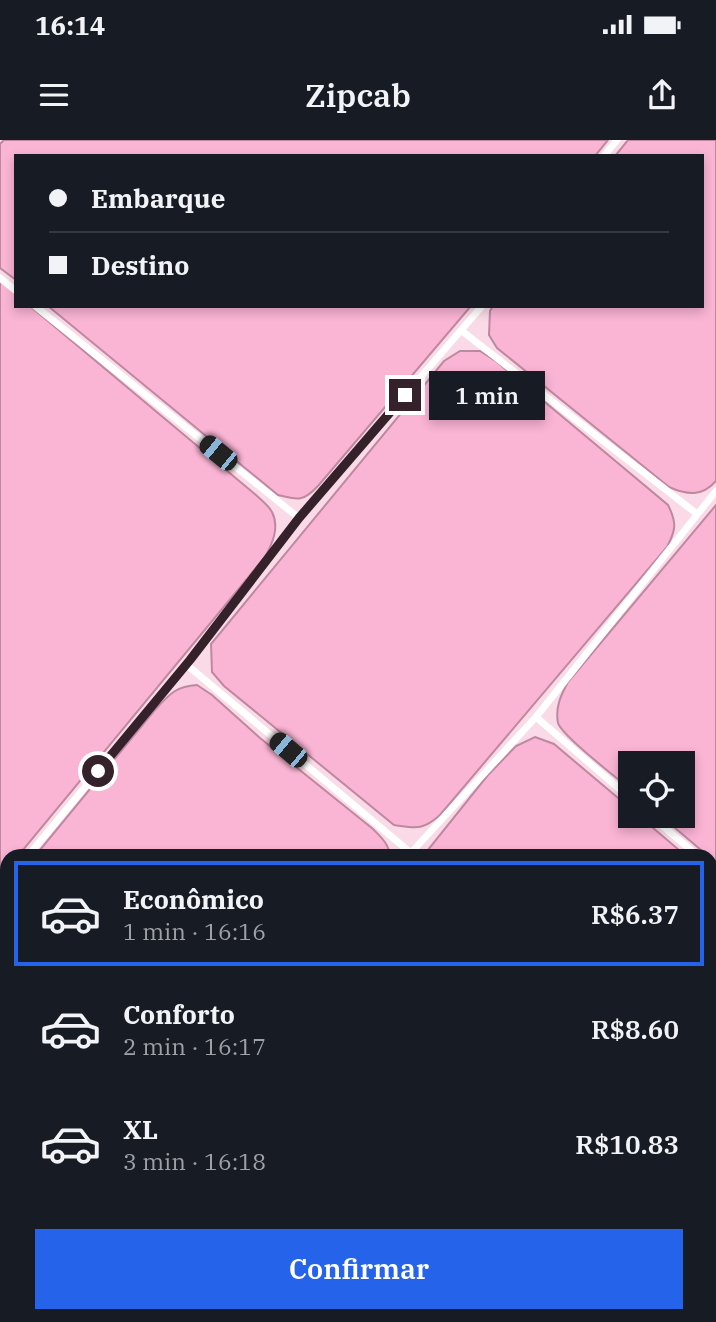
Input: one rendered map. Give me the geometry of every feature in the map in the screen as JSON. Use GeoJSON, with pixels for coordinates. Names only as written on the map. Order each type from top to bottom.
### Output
{"type":"FeatureCollection","features":[{"type":"Feature","properties":{"kind":"lane"},"geometry":{"type":"LineString","coordinates":[[606,154],[617,140]]}},
{"type":"Feature","properties":{"kind":"lane"},"geometry":{"type":"LineString","coordinates":[[37,308],[299,518]]}},
{"type":"Feature","properties":{"kind":"lane"},"geometry":{"type":"LineString","coordinates":[[34,849],[187,664],[299,518],[480,308]]}},
{"type":"Feature","properties":{"kind":"lane"},"geometry":{"type":"LineString","coordinates":[[462,331],[697,514]]}},
{"type":"Feature","properties":{"kind":"lane"},"geometry":{"type":"LineString","coordinates":[[414,849],[536,717],[716,491]]}},
{"type":"Feature","properties":{"kind":"lane"},"geometry":{"type":"LineString","coordinates":[[187,664],[403,849]]}},
{"type":"Feature","properties":{"kind":"lane"},"geometry":{"type":"LineString","coordinates":[[536,717],[618,787]]}},
{"type":"Feature","properties":{"kind":"lane"},"geometry":{"type":"LineString","coordinates":[[665,828],[690,849]]}},
{"type":"Feature","properties":{"kind":"shaded area"},"geometry":{"type":"Polygon","coordinates":[[[4,140],[608,140],[597,154],[14,154],[14,278],[0,268],[0,144],[4,140]]]}},
{"type":"Feature","properties":{"kind":"shaded area"},"geometry":{"type":"Polygon","coordinates":[[[628,140],[716,140],[716,481],[700,492],[688,493],[669,487],[497,348],[489,335],[492,308],[704,308],[704,154],[617,154],[628,140]]]}},
{"type":"Feature","properties":{"kind":"shaded area"},"geometry":{"type":"Polygon","coordinates":[[[0,281],[14,292],[14,308],[32,308],[256,495],[271,510],[275,530],[265,557],[24,849],[0,849],[0,281]]]}},
{"type":"Feature","properties":{"kind":"shaded area"},"geometry":{"type":"Polygon","coordinates":[[[50,308],[469,308],[318,486],[304,497],[295,499],[278,495],[50,308]]]}},
{"type":"Feature","properties":{"kind":"shaded area"},"geometry":{"type":"Polygon","coordinates":[[[460,351],[480,351],[497,362],[668,505],[674,526],[667,547],[440,815],[423,826],[408,827],[394,825],[224,686],[212,672],[211,644],[444,361],[460,351]]]}},
{"type":"Feature","properties":{"kind":"shaded area"},"geometry":{"type":"Polygon","coordinates":[[[716,505],[716,849],[700,849],[675,828],[695,828],[695,751],[618,751],[618,779],[569,737],[558,723],[557,712],[568,682],[716,505]]]}},
{"type":"Feature","properties":{"kind":"shaded area"},"geometry":{"type":"Polygon","coordinates":[[[197,685],[212,695],[260,738],[373,829],[388,849],[41,849],[154,711],[172,693],[197,685]]]}},
{"type":"Feature","properties":{"kind":"shaded area"},"geometry":{"type":"Polygon","coordinates":[[[535,737],[554,744],[618,798],[618,828],[653,828],[678,849],[429,849],[488,775],[516,746],[535,737]]]}},
{"type":"Feature","properties":{"kind":"route"},"geometry":{"type":"LineString","coordinates":[[98,771],[190,660],[299,518],[405,395]]}}]}
